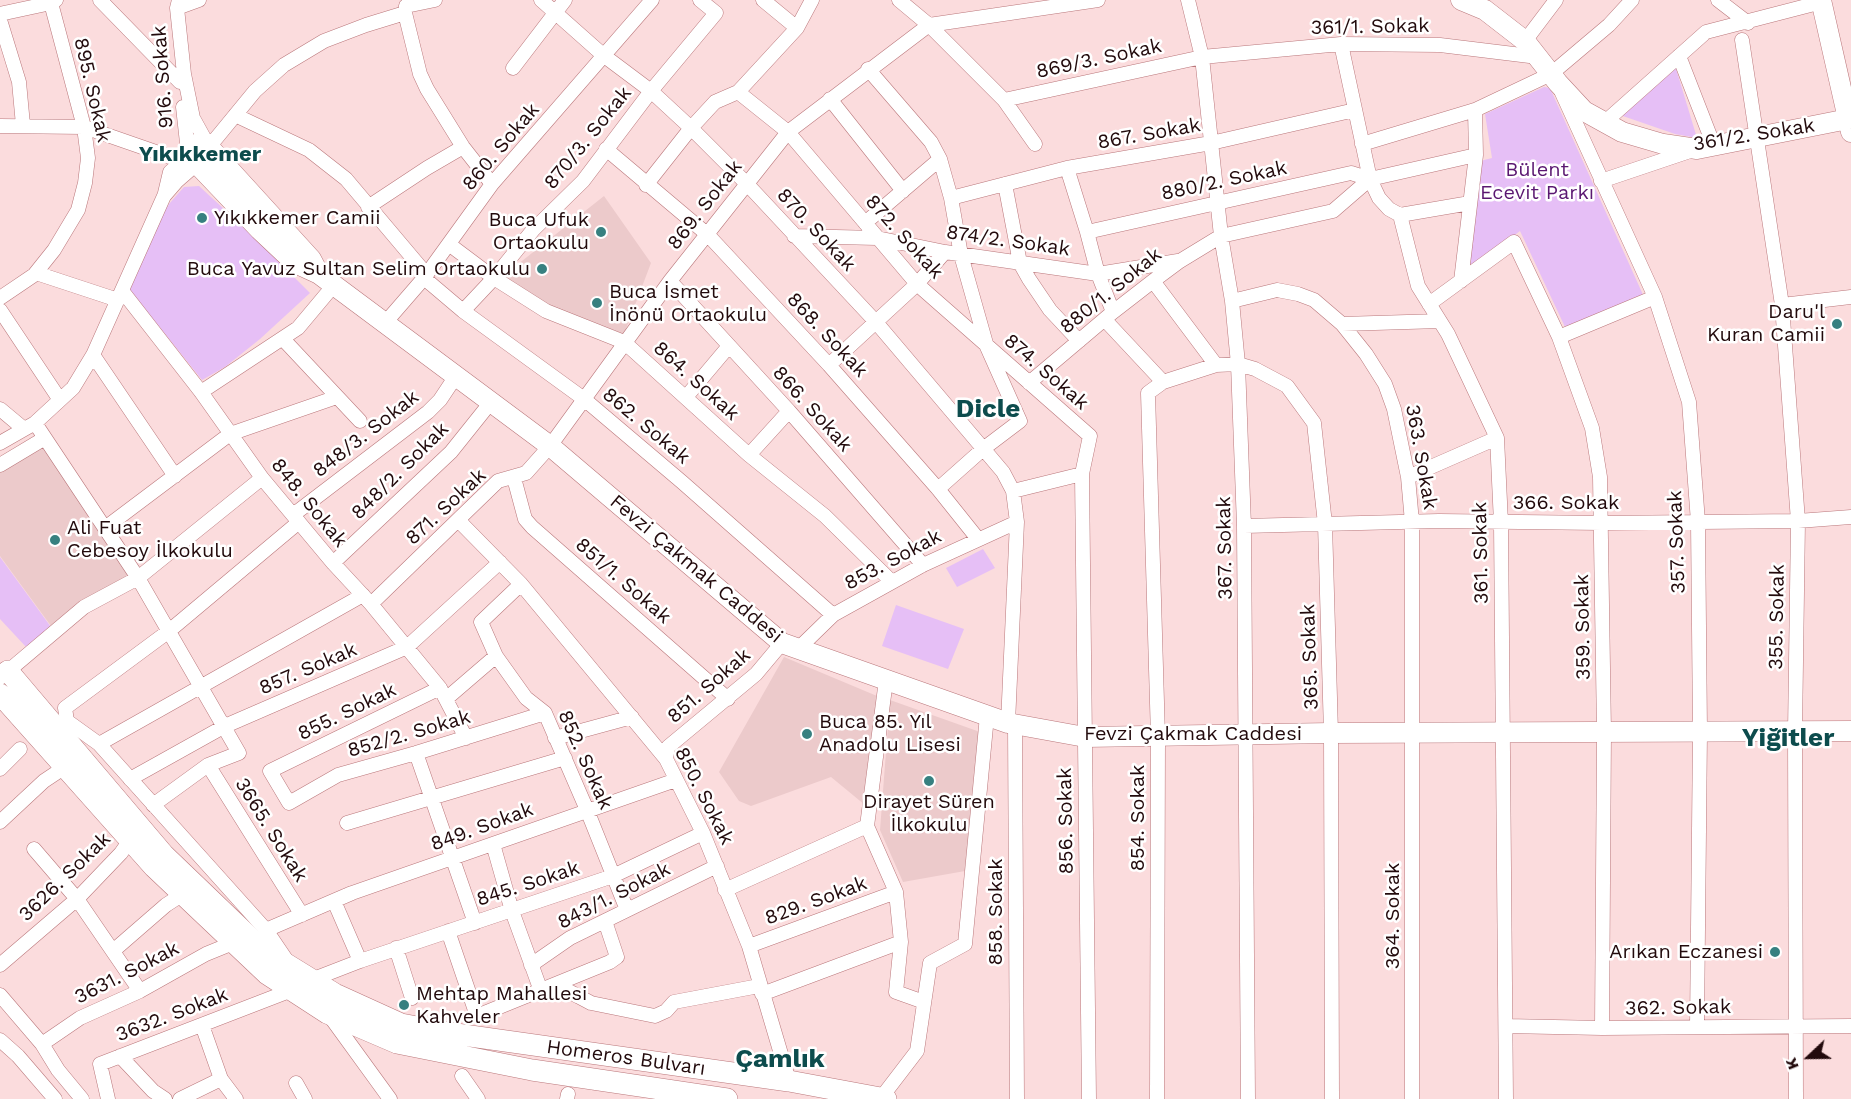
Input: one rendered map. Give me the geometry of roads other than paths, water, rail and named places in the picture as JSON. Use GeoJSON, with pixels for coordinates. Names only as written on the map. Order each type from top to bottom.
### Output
{"type":"FeatureCollection","features":[{"type":"Feature","properties":{"kind":"main road","name":"361/2. Sokak"},"geometry":{"type":"LineString","coordinates":[[1461,0],[1489,5],[1525,41],[1584,111],[1622,132],[1654,142],[1706,147],[1850,122]]}},
{"type":"Feature","properties":{"kind":"main road"},"geometry":{"type":"LineString","coordinates":[[1822,1],[1850,122]]}},
{"type":"Feature","properties":{"kind":"main road"},"geometry":{"type":"LineString","coordinates":[[190,160],[192,146],[199,142],[209,147]]}},
{"type":"Feature","properties":{"kind":"main road","name":"Fevzi Çakmak Caddesi"},"geometry":{"type":"LineString","coordinates":[[209,147],[311,259],[327,280]]}},
{"type":"Feature","properties":{"kind":"main road","name":"Fevzi Çakmak Caddesi"},"geometry":{"type":"LineString","coordinates":[[190,160],[295,263],[327,280],[550,446],[790,646],[987,716],[1011,724],[1084,737],[1412,732],[1851,732]]}},
{"type":"Feature","properties":{"kind":"main road"},"geometry":{"type":"LineString","coordinates":[[4,675],[164,855],[262,949],[299,980],[327,1013],[399,1034]]}},
{"type":"Feature","properties":{"kind":"main road"},"geometry":{"type":"LineString","coordinates":[[0,694],[154,867],[267,974],[299,980],[335,994],[399,1034]]}},
{"type":"Feature","properties":{"kind":"main road","name":"Homeros Bulvarı"},"geometry":{"type":"LineString","coordinates":[[399,1034],[449,1033],[789,1081],[883,1098]]}},
{"type":"Feature","properties":{"kind":"main road","name":"Homeros Bulvarı"},"geometry":{"type":"LineString","coordinates":[[399,1034],[531,1070],[727,1099]]}},
{"type":"Feature","properties":{"kind":"street"},"geometry":{"type":"LineString","coordinates":[[100,0],[180,82]]}},
{"type":"Feature","properties":{"kind":"street"},"geometry":{"type":"LineString","coordinates":[[177,3],[199,0]]}},
{"type":"Feature","properties":{"kind":"street"},"geometry":{"type":"LineString","coordinates":[[209,147],[267,78],[305,52],[324,41],[406,6],[435,0]]}},
{"type":"Feature","properties":{"kind":"street","name":"870. Sokak"},"geometry":{"type":"LineString","coordinates":[[541,0],[603,55],[651,91],[691,128],[747,184],[875,321],[1003,472],[1013,491],[1017,522]]}},
{"type":"Feature","properties":{"kind":"street"},"geometry":{"type":"LineString","coordinates":[[513,68],[565,0]]}},
{"type":"Feature","properties":{"kind":"street","name":"860. Sokak"},"geometry":{"type":"LineString","coordinates":[[386,323],[450,245],[492,184],[652,0]]}},
{"type":"Feature","properties":{"kind":"street","name":"870/3. Sokak"},"geometry":{"type":"LineString","coordinates":[[463,311],[494,278],[533,230],[583,181],[651,91],[716,13],[700,0]]}},
{"type":"Feature","properties":{"kind":"street"},"geometry":{"type":"LineString","coordinates":[[765,0],[797,28]]}},
{"type":"Feature","properties":{"kind":"street"},"geometry":{"type":"LineString","coordinates":[[646,184],[715,102],[738,92],[797,28],[812,0]]}},
{"type":"Feature","properties":{"kind":"street"},"geometry":{"type":"LineString","coordinates":[[899,0],[929,25],[1004,100],[1035,144]]}},
{"type":"Feature","properties":{"kind":"street"},"geometry":{"type":"LineString","coordinates":[[929,25],[1098,0]]}},
{"type":"Feature","properties":{"kind":"street","name":"367. Sokak"},"geometry":{"type":"LineString","coordinates":[[1188,0],[1202,57],[1221,236],[1232,301],[1238,364],[1244,526],[1247,734],[1248,1099]]}},
{"type":"Feature","properties":{"kind":"street"},"geometry":{"type":"LineString","coordinates":[[1525,41],[1556,0]]}},
{"type":"Feature","properties":{"kind":"street"},"geometry":{"type":"LineString","coordinates":[[1362,144],[1475,110],[1554,78],[1632,0]]}},
{"type":"Feature","properties":{"kind":"street"},"geometry":{"type":"LineString","coordinates":[[1718,0],[1748,23]]}},
{"type":"Feature","properties":{"kind":"street"},"geometry":{"type":"LineString","coordinates":[[1605,122],[1706,32],[1748,23],[1822,1]]}},
{"type":"Feature","properties":{"kind":"street"},"geometry":{"type":"LineString","coordinates":[[0,14],[53,2]]}},
{"type":"Feature","properties":{"kind":"street","name":"895. Sokak"},"geometry":{"type":"LineString","coordinates":[[0,298],[36,273],[54,250],[78,210],[88,158],[84,127],[53,2]]}},
{"type":"Feature","properties":{"kind":"street","name":"916. Sokak"},"geometry":{"type":"LineString","coordinates":[[177,3],[180,82],[190,160]]}},
{"type":"Feature","properties":{"kind":"street","name":"Fevzi Çakmak Caddesi"},"geometry":{"type":"LineString","coordinates":[[177,3],[184,74],[193,118],[209,147]]}},
{"type":"Feature","properties":{"kind":"street"},"geometry":{"type":"LineString","coordinates":[[406,6],[420,74],[427,89],[463,147],[492,184]]}},
{"type":"Feature","properties":{"kind":"street"},"geometry":{"type":"LineString","coordinates":[[0,20],[19,82],[23,125]]}},
{"type":"Feature","properties":{"kind":"street","name":"869. Sokak"},"geometry":{"type":"LineString","coordinates":[[550,446],[624,342],[788,132],[868,69],[929,25]]}},
{"type":"Feature","properties":{"kind":"street","name":"355. Sokak"},"geometry":{"type":"LineString","coordinates":[[1742,40],[1782,305],[1798,521],[1795,732],[1794,1027],[1796,1099]]}},
{"type":"Feature","properties":{"kind":"street"},"geometry":{"type":"LineString","coordinates":[[1341,44],[1370,179],[1379,198],[1389,209],[1400,215],[1470,202]]}},
{"type":"Feature","properties":{"kind":"street","name":"361/1. Sokak"},"geometry":{"type":"LineString","coordinates":[[1202,57],[1341,44],[1440,45],[1538,57]]}},
{"type":"Feature","properties":{"kind":"street"},"geometry":{"type":"LineString","coordinates":[[1601,180],[1706,147],[1679,56]]}},
{"type":"Feature","properties":{"kind":"street","name":"869/3. Sokak"},"geometry":{"type":"LineString","coordinates":[[1004,100],[1202,57]]}},
{"type":"Feature","properties":{"kind":"street","name":"874. Sokak"},"geometry":{"type":"LineString","coordinates":[[868,69],[931,142],[940,159],[951,198],[961,255],[987,347],[1090,436]]}},
{"type":"Feature","properties":{"kind":"street","name":"357. Sokak"},"geometry":{"type":"LineString","coordinates":[[1554,78],[1654,297],[1689,402],[1698,522],[1700,732],[1697,1026]]}},
{"type":"Feature","properties":{"kind":"street","name":"872. Sokak"},"geometry":{"type":"LineString","coordinates":[[738,92],[788,132],[917,284],[987,347],[1020,422],[983,449]]}},
{"type":"Feature","properties":{"kind":"street"},"geometry":{"type":"LineString","coordinates":[[830,99],[903,191]]}},
{"type":"Feature","properties":{"kind":"street","name":"867. Sokak"},"geometry":{"type":"LineString","coordinates":[[951,198],[1066,168],[1211,143],[1355,110]]}},
{"type":"Feature","properties":{"kind":"street"},"geometry":{"type":"LineString","coordinates":[[1429,304],[1461,281],[1476,155],[1475,110]]}},
{"type":"Feature","properties":{"kind":"street","name":"862. Sokak"},"geometry":{"type":"LineString","coordinates":[[235,116],[309,150],[346,179],[425,277],[463,311],[584,399],[833,615]]}},
{"type":"Feature","properties":{"kind":"street"},"geometry":{"type":"LineString","coordinates":[[0,126],[84,127],[190,160],[193,167],[165,196],[121,296],[93,355],[74,388],[29,426],[3,442]]}},
{"type":"Feature","properties":{"kind":"street"},"geometry":{"type":"LineString","coordinates":[[368,207],[463,147]]}},
{"type":"Feature","properties":{"kind":"street","name":"868. Sokak"},"geometry":{"type":"LineString","coordinates":[[606,149],[708,235],[829,365],[938,489],[978,539]]}},
{"type":"Feature","properties":{"kind":"street"},"geometry":{"type":"LineString","coordinates":[[1370,179],[1476,155]]}},
{"type":"Feature","properties":{"kind":"street"},"geometry":{"type":"LineString","coordinates":[[865,223],[940,159]]}},
{"type":"Feature","properties":{"kind":"street"},"geometry":{"type":"LineString","coordinates":[[1066,168],[1087,232],[1109,316],[1162,382],[1216,365],[1238,364]]}},
{"type":"Feature","properties":{"kind":"street","name":"880/2. Sokak"},"geometry":{"type":"LineString","coordinates":[[1087,232],[1351,173],[1370,179]]}},
{"type":"Feature","properties":{"kind":"street","name":"880/1. Sokak"},"geometry":{"type":"LineString","coordinates":[[1029,383],[1153,281],[1221,236],[1333,211],[1370,179]]}},
{"type":"Feature","properties":{"kind":"street"},"geometry":{"type":"LineString","coordinates":[[1005,184],[1020,263],[1050,310],[1079,341]]}},
{"type":"Feature","properties":{"kind":"street","name":"361. Sokak"},"geometry":{"type":"LineString","coordinates":[[1400,215],[1418,286],[1440,321],[1497,438],[1501,523],[1504,732],[1506,1099]]}},
{"type":"Feature","properties":{"kind":"street","name":"874/2. Sokak"},"geometry":{"type":"LineString","coordinates":[[794,236],[877,238],[961,255],[1098,274],[1180,261]]}},
{"type":"Feature","properties":{"kind":"street","name":"359. Sokak"},"geometry":{"type":"LineString","coordinates":[[1461,281],[1514,242],[1559,337],[1592,428],[1600,477],[1604,732],[1602,1028]]}},
{"type":"Feature","properties":{"kind":"street","name":"864. Sokak"},"geometry":{"type":"LineString","coordinates":[[450,245],[494,278],[546,311],[624,342],[749,455],[825,516],[892,582]]}},
{"type":"Feature","properties":{"kind":"street"},"geometry":{"type":"LineString","coordinates":[[829,365],[917,284],[945,252]]}},
{"type":"Feature","properties":{"kind":"street"},"geometry":{"type":"LineString","coordinates":[[36,273],[121,296]]}},
{"type":"Feature","properties":{"kind":"street"},"geometry":{"type":"LineString","coordinates":[[201,392],[298,328],[327,280]]}},
{"type":"Feature","properties":{"kind":"street"},"geometry":{"type":"LineString","coordinates":[[1153,281],[1216,365]]}},
{"type":"Feature","properties":{"kind":"street","name":"866. Sokak"},"geometry":{"type":"LineString","coordinates":[[670,282],[789,411],[922,565]]}},
{"type":"Feature","properties":{"kind":"street","name":"363. Sokak"},"geometry":{"type":"LineString","coordinates":[[1232,301],[1277,290],[1314,300],[1342,324],[1366,354],[1385,384],[1394,409],[1408,477],[1412,522],[1412,732]]}},
{"type":"Feature","properties":{"kind":"street","name":"848. Sokak"},"geometry":{"type":"LineString","coordinates":[[121,296],[201,392],[262,478],[333,563],[367,599],[444,694],[466,738]]}},
{"type":"Feature","properties":{"kind":"street"},"geometry":{"type":"LineString","coordinates":[[1559,337],[1654,297]]}},
{"type":"Feature","properties":{"kind":"street"},"geometry":{"type":"LineString","coordinates":[[1782,305],[1851,297]]}},
{"type":"Feature","properties":{"kind":"street"},"geometry":{"type":"LineString","coordinates":[[0,310],[60,400]]}},
{"type":"Feature","properties":{"kind":"street"},"geometry":{"type":"LineString","coordinates":[[1342,324],[1440,321]]}},
{"type":"Feature","properties":{"kind":"street"},"geometry":{"type":"LineString","coordinates":[[284,339],[360,421]]}},
{"type":"Feature","properties":{"kind":"street"},"geometry":{"type":"LineString","coordinates":[[686,397],[729,346]]}},
{"type":"Feature","properties":{"kind":"street"},"geometry":{"type":"LineString","coordinates":[[93,355],[175,476]]}},
{"type":"Feature","properties":{"kind":"street","name":"365. Sokak"},"geometry":{"type":"LineString","coordinates":[[1238,364],[1254,369],[1287,386],[1314,423],[1325,524],[1331,733],[1332,1099]]}},
{"type":"Feature","properties":{"kind":"street","name":"848/3. Sokak"},"geometry":{"type":"LineString","coordinates":[[99,744],[67,721],[65,708],[169,631],[296,518],[428,412],[440,400],[456,376]]}},
{"type":"Feature","properties":{"kind":"street","name":"854. Sokak"},"geometry":{"type":"LineString","coordinates":[[1157,1099],[1158,736],[1148,393],[1162,382]]}},
{"type":"Feature","properties":{"kind":"street"},"geometry":{"type":"LineString","coordinates":[[105,528],[230,434],[337,397]]}},
{"type":"Feature","properties":{"kind":"street","name":"848/2. Sokak"},"geometry":{"type":"LineString","coordinates":[[333,563],[451,452],[491,402]]}},
{"type":"Feature","properties":{"kind":"street"},"geometry":{"type":"LineString","coordinates":[[0,409],[45,438],[138,578],[239,753],[208,765],[153,805]]}},
{"type":"Feature","properties":{"kind":"street"},"geometry":{"type":"LineString","coordinates":[[749,455],[789,411]]}},
{"type":"Feature","properties":{"kind":"street","name":"856. Sokak"},"geometry":{"type":"LineString","coordinates":[[1089,1099],[1082,474],[1090,436]]}},
{"type":"Feature","properties":{"kind":"street"},"geometry":{"type":"LineString","coordinates":[[0,465],[45,438]]}},
{"type":"Feature","properties":{"kind":"street"},"geometry":{"type":"LineString","coordinates":[[1408,477],[1497,438]]}},
{"type":"Feature","properties":{"kind":"street","name":"871. Sokak"},"geometry":{"type":"LineString","coordinates":[[99,744],[201,685],[367,599],[459,520],[498,481],[526,473],[550,446]]}},
{"type":"Feature","properties":{"kind":"street"},"geometry":{"type":"LineString","coordinates":[[938,489],[983,449]]}},
{"type":"Feature","properties":{"kind":"street"},"geometry":{"type":"LineString","coordinates":[[1013,491],[1082,474]]}},
{"type":"Feature","properties":{"kind":"street"},"geometry":{"type":"LineString","coordinates":[[4,675],[84,607],[138,578],[262,478]]}},
{"type":"Feature","properties":{"kind":"street","name":"851/1. Sokak"},"geometry":{"type":"LineString","coordinates":[[514,478],[525,519],[532,527],[728,699]]}},
{"type":"Feature","properties":{"kind":"street","name":"366. Sokak"},"geometry":{"type":"LineString","coordinates":[[1244,526],[1412,522],[1600,524],[1798,521],[1851,517]]}},
{"type":"Feature","properties":{"kind":"street","name":"850. Sokak"},"geometry":{"type":"LineString","coordinates":[[459,520],[521,584],[666,759],[703,833],[749,946],[760,990],[789,1081]]}},
{"type":"Feature","properties":{"kind":"street","name":"853. Sokak"},"geometry":{"type":"LineString","coordinates":[[790,646],[833,615],[922,565],[1017,522]]}},
{"type":"Feature","properties":{"kind":"street","name":"858. Sokak"},"geometry":{"type":"LineString","coordinates":[[1017,522],[1011,724],[1017,1099]]}},
{"type":"Feature","properties":{"kind":"street","name":"857. Sokak"},"geometry":{"type":"LineString","coordinates":[[130,779],[225,726],[407,647],[500,562]]}},
{"type":"Feature","properties":{"kind":"street","name":"852. Sokak"},"geometry":{"type":"LineString","coordinates":[[521,584],[481,622],[496,656],[526,698],[545,713],[627,910]]}},
{"type":"Feature","properties":{"kind":"street","name":"851. Sokak"},"geometry":{"type":"LineString","coordinates":[[666,759],[668,747],[790,646]]}},
{"type":"Feature","properties":{"kind":"street","name":"855. Sokak"},"geometry":{"type":"LineString","coordinates":[[288,803],[270,771],[444,694],[496,656]]}},
{"type":"Feature","properties":{"kind":"street"},"geometry":{"type":"LineString","coordinates":[[886,680],[867,826],[896,892],[901,942],[896,992],[924,1002]]}},
{"type":"Feature","properties":{"kind":"street","name":"852/2. Sokak"},"geometry":{"type":"LineString","coordinates":[[288,803],[338,775],[545,713]]}},
{"type":"Feature","properties":{"kind":"street"},"geometry":{"type":"LineString","coordinates":[[883,1098],[917,1051],[930,963],[965,944],[987,716]]}},
{"type":"Feature","properties":{"kind":"street"},"geometry":{"type":"LineString","coordinates":[[555,738],[632,717]]}},
{"type":"Feature","properties":{"kind":"street","name":"364. Sokak"},"geometry":{"type":"LineString","coordinates":[[1412,732],[1412,1099]]}},
{"type":"Feature","properties":{"kind":"street"},"geometry":{"type":"LineString","coordinates":[[99,744],[266,930],[299,980]]}},
{"type":"Feature","properties":{"kind":"street"},"geometry":{"type":"LineString","coordinates":[[0,768],[20,749]]}},
{"type":"Feature","properties":{"kind":"street"},"geometry":{"type":"LineString","coordinates":[[416,753],[475,922]]}},
{"type":"Feature","properties":{"kind":"street"},"geometry":{"type":"LineString","coordinates":[[347,823],[565,758]]}},
{"type":"Feature","properties":{"kind":"street","name":"3665. Sokak"},"geometry":{"type":"LineString","coordinates":[[208,765],[302,915]]}},
{"type":"Feature","properties":{"kind":"street"},"geometry":{"type":"LineString","coordinates":[[0,822],[44,781],[65,767]]}},
{"type":"Feature","properties":{"kind":"street","name":"849. Sokak"},"geometry":{"type":"LineString","coordinates":[[302,915],[352,893],[676,780]]}},
{"type":"Feature","properties":{"kind":"street"},"geometry":{"type":"LineString","coordinates":[[725,890],[867,826]]}},
{"type":"Feature","properties":{"kind":"street","name":"845. Sokak"},"geometry":{"type":"LineString","coordinates":[[360,961],[613,876],[703,833]]}},
{"type":"Feature","properties":{"kind":"street","name":"3626. Sokak"},"geometry":{"type":"LineString","coordinates":[[0,965],[77,899],[121,854],[130,840]]}},
{"type":"Feature","properties":{"kind":"street"},"geometry":{"type":"LineString","coordinates":[[493,844],[512,911],[541,991]]}},
{"type":"Feature","properties":{"kind":"street"},"geometry":{"type":"LineString","coordinates":[[34,849],[77,899],[140,991]]}},
{"type":"Feature","properties":{"kind":"street","name":"843/1. Sokak"},"geometry":{"type":"LineString","coordinates":[[531,964],[570,938],[717,866]]}},
{"type":"Feature","properties":{"kind":"street","name":"829. Sokak"},"geometry":{"type":"LineString","coordinates":[[749,946],[896,892]]}},
{"type":"Feature","properties":{"kind":"street"},"geometry":{"type":"LineString","coordinates":[[113,951],[166,905],[183,894]]}},
{"type":"Feature","properties":{"kind":"street"},"geometry":{"type":"LineString","coordinates":[[334,901],[360,961]]}},
{"type":"Feature","properties":{"kind":"street"},"geometry":{"type":"LineString","coordinates":[[266,930],[302,915]]}},
{"type":"Feature","properties":{"kind":"street"},"geometry":{"type":"LineString","coordinates":[[448,931],[477,1016],[610,962],[616,957],[605,921]]}},
{"type":"Feature","properties":{"kind":"street","name":"3631. Sokak"},"geometry":{"type":"LineString","coordinates":[[42,1044],[80,1018],[140,991],[206,954],[233,942]]}},
{"type":"Feature","properties":{"kind":"street"},"geometry":{"type":"LineString","coordinates":[[557,985],[591,1004],[655,1016],[666,1011],[674,1002],[760,990],[901,942]]}},
{"type":"Feature","properties":{"kind":"street"},"geometry":{"type":"LineString","coordinates":[[396,948],[412,998]]}},
{"type":"Feature","properties":{"kind":"street","name":"3632. Sokak"},"geometry":{"type":"LineString","coordinates":[[108,1099],[100,1064],[202,1025],[299,980],[360,961]]}},
{"type":"Feature","properties":{"kind":"street"},"geometry":{"type":"LineString","coordinates":[[0,995],[42,1044],[58,1070],[82,1099]]}},
{"type":"Feature","properties":{"kind":"street"},"geometry":{"type":"LineString","coordinates":[[327,1013],[390,1099]]}},
{"type":"Feature","properties":{"kind":"street"},"geometry":{"type":"LineString","coordinates":[[202,1025],[221,1079],[236,1099]]}},
{"type":"Feature","properties":{"kind":"street","name":"362. Sokak"},"geometry":{"type":"LineString","coordinates":[[1506,1026],[1602,1028],[1851,1026]]}},
{"type":"Feature","properties":{"kind":"street"},"geometry":{"type":"LineString","coordinates":[[0,1040],[18,1056],[55,1099]]}},
{"type":"Feature","properties":{"kind":"street"},"geometry":{"type":"LineString","coordinates":[[120,1056],[153,1091],[165,1099]]}},
{"type":"Feature","properties":{"kind":"street"},"geometry":{"type":"LineString","coordinates":[[462,1076],[478,1099]]}},
{"type":"Feature","properties":{"kind":"street"},"geometry":{"type":"LineString","coordinates":[[180,1099],[221,1079]]}},
{"type":"Feature","properties":{"kind":"street"},"geometry":{"type":"LineString","coordinates":[[296,1083],[305,1099]]}},
{"type":"Feature","properties":{"kind":"place","name":"Yıkıkkemer Camii"},"geometry":{"type":"Point","coordinates":[202,218]}},
{"type":"Feature","properties":{"kind":"place","name":"Buca Ufuk Ortaokulu"},"geometry":{"type":"Point","coordinates":[601,232]}},
{"type":"Feature","properties":{"kind":"place","name":"Buca Yavuz Sultan Selim Ortaokulu"},"geometry":{"type":"Point","coordinates":[542,269]}},
{"type":"Feature","properties":{"kind":"place","name":"Buca İsmet İnönü Ortaokulu"},"geometry":{"type":"Point","coordinates":[597,303]}},
{"type":"Feature","properties":{"kind":"place","name":"Daru'l Kuran Camii"},"geometry":{"type":"Point","coordinates":[1837,324]}},
{"type":"Feature","properties":{"kind":"place","name":"Ali Fuat Cebesoy İlkokulu"},"geometry":{"type":"Point","coordinates":[55,540]}},
{"type":"Feature","properties":{"kind":"place","name":"Buca 85. Yıl Anadolu Lisesi"},"geometry":{"type":"Point","coordinates":[807,734]}},
{"type":"Feature","properties":{"kind":"place","name":"Dirayet Süren İlkokulu"},"geometry":{"type":"Point","coordinates":[929,781]}},
{"type":"Feature","properties":{"kind":"place","name":"Arıkan Eczanesi"},"geometry":{"type":"Point","coordinates":[1775,952]}},
{"type":"Feature","properties":{"kind":"place","name":"Mehtap Mahallesi Kahveler"},"geometry":{"type":"Point","coordinates":[404,1005]}},
{"type":"Feature","properties":{"kind":"district","name":"Yıkıkkemer"},"geometry":{"type":"Point","coordinates":[200,155]}},
{"type":"Feature","properties":{"kind":"district","name":"Dicle"},"geometry":{"type":"Point","coordinates":[988,409]}},
{"type":"Feature","properties":{"kind":"district","name":"Yiğitler"},"geometry":{"type":"Point","coordinates":[1788,738]}},
{"type":"Feature","properties":{"kind":"district","name":"Çamlık"},"geometry":{"type":"Point","coordinates":[780,1059]}},
{"type":"Feature","properties":{"kind":"park label","name":"Bülent Ecevit Parkı"},"geometry":{"type":"Point","coordinates":[1537,182]}}]}
